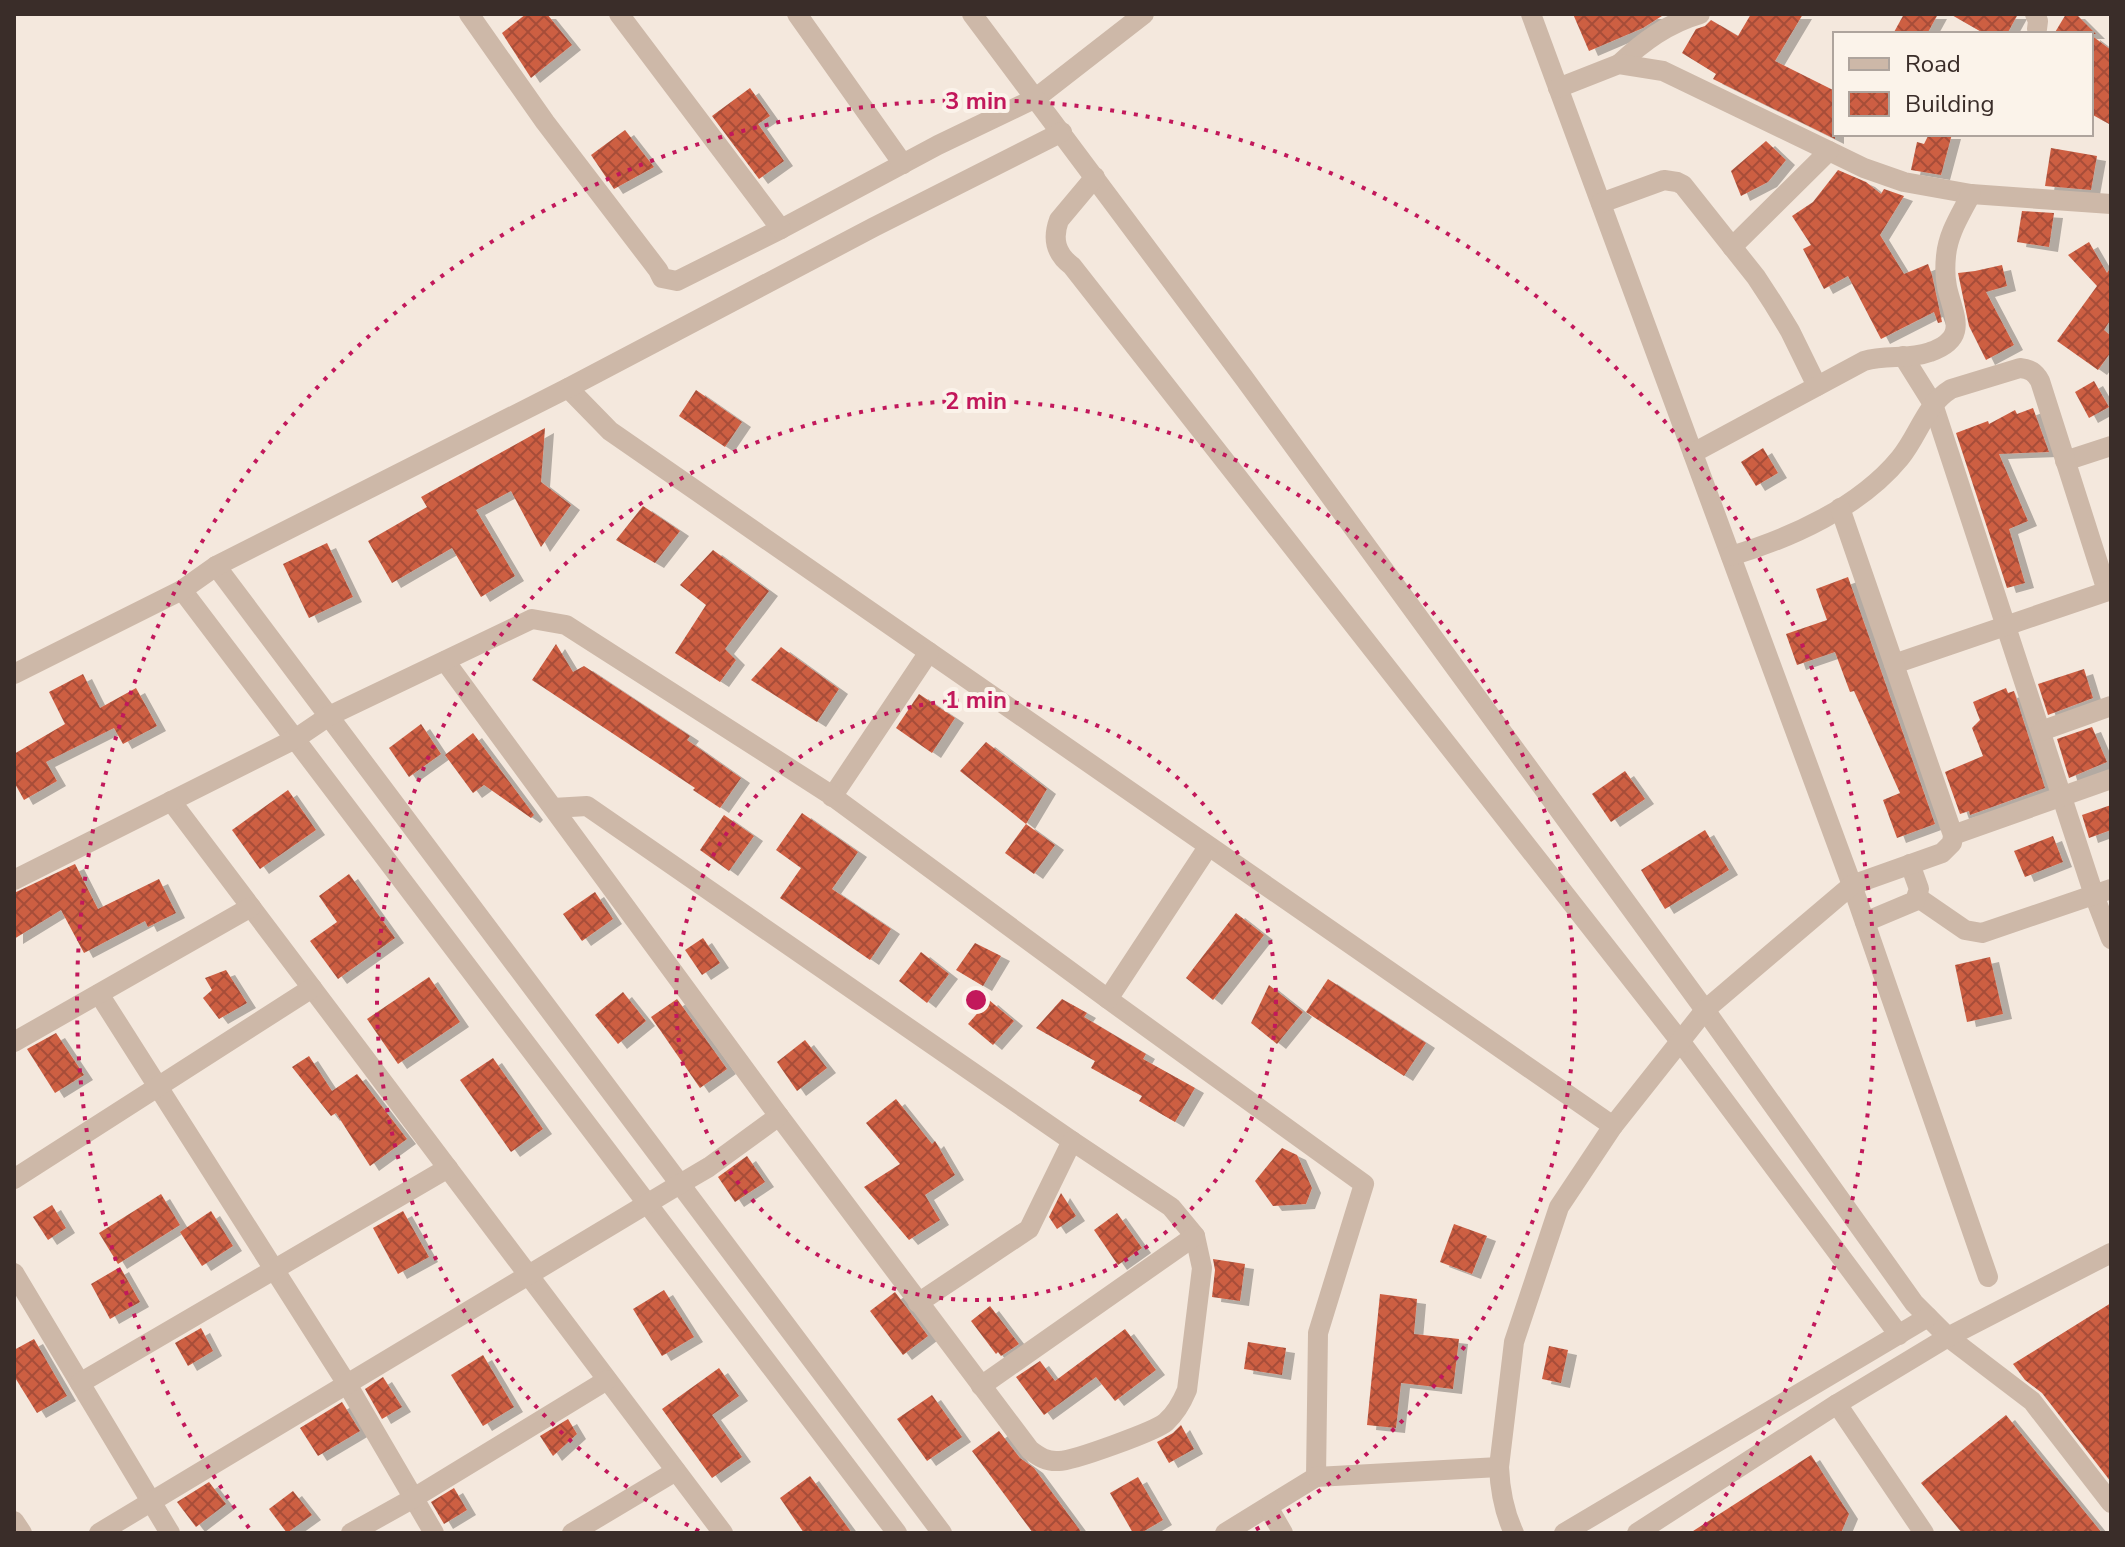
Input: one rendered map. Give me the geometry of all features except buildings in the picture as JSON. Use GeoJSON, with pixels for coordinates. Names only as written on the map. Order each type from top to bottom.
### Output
{"type":"FeatureCollection","features":[{"type":"Feature","properties":{"kind":"street"},"geometry":{"type":"LineString","coordinates":[[469,14],[662,278],[677,281],[1036,98],[1144,14]]}},
{"type":"Feature","properties":{"kind":"street"},"geometry":{"type":"LineString","coordinates":[[619,14],[781,229]]}},
{"type":"Feature","properties":{"kind":"street"},"geometry":{"type":"LineString","coordinates":[[797,14],[903,164]]}},
{"type":"Feature","properties":{"kind":"street"},"geometry":{"type":"LineString","coordinates":[[972,14],[1254,390],[1914,1303],[1948,1337],[2032,1401],[2111,1503]]}},
{"type":"Feature","properties":{"kind":"street"},"geometry":{"type":"LineString","coordinates":[[1531,14],[1852,885],[1988,1277]]}},
{"type":"Feature","properties":{"kind":"street"},"geometry":{"type":"LineString","coordinates":[[1558,88],[1619,64],[1648,39],[1685,18],[1700,14]]}},
{"type":"Feature","properties":{"kind":"street"},"geometry":{"type":"LineString","coordinates":[[1619,64],[1663,71],[1864,168],[1904,182],[1971,194],[2111,204]]}},
{"type":"Feature","properties":{"kind":"street"},"geometry":{"type":"LineString","coordinates":[[14,674],[182,590],[216,566],[1062,132]]}},
{"type":"Feature","properties":{"kind":"street"},"geometry":{"type":"LineString","coordinates":[[1732,247],[1829,151]]}},
{"type":"Feature","properties":{"kind":"street"},"geometry":{"type":"LineString","coordinates":[[1095,177],[1056,227],[1055,242],[1064,260],[1072,266],[1680,1041],[1899,1335]]}},
{"type":"Feature","properties":{"kind":"street"},"geometry":{"type":"LineString","coordinates":[[1601,203],[1657,181],[1677,182],[1687,190],[1756,277],[1790,331],[1817,386]]}},
{"type":"Feature","properties":{"kind":"street"},"geometry":{"type":"LineString","coordinates":[[1693,453],[1864,361],[1878,356],[1933,351],[1942,346],[1958,324],[1946,283],[1946,252],[1953,228],[1971,194]]}},
{"type":"Feature","properties":{"kind":"street"},"geometry":{"type":"LineString","coordinates":[[1903,356],[1933,404],[2062,796],[2103,892],[2111,939]]}},
{"type":"Feature","properties":{"kind":"street"},"geometry":{"type":"LineString","coordinates":[[1731,556],[1789,536],[1840,508],[1884,475],[1901,457],[1933,404],[1951,389],[2020,368],[2033,371],[2040,381],[2109,590],[1894,664]]}},
{"type":"Feature","properties":{"kind":"street"},"geometry":{"type":"LineString","coordinates":[[568,388],[610,431],[1613,1126]]}},
{"type":"Feature","properties":{"kind":"street"},"geometry":{"type":"LineString","coordinates":[[2065,461],[2111,446]]}},
{"type":"Feature","properties":{"kind":"street"},"geometry":{"type":"LineString","coordinates":[[1514,1533],[1504,1508],[1499,1467],[1514,1342],[1559,1207],[1613,1126],[1705,1010],[1852,885],[1948,849],[1952,843],[1953,835],[1840,508]]}},
{"type":"Feature","properties":{"kind":"street"},"geometry":{"type":"LineString","coordinates":[[216,566],[942,1533]]}},
{"type":"Feature","properties":{"kind":"street"},"geometry":{"type":"LineString","coordinates":[[182,590],[897,1533]]}},
{"type":"Feature","properties":{"kind":"street"},"geometry":{"type":"LineString","coordinates":[[14,880],[295,739],[329,716],[532,619],[566,625],[832,797],[1364,1184],[1318,1333],[1316,1477]]}},
{"type":"Feature","properties":{"kind":"street"},"geometry":{"type":"LineString","coordinates":[[832,797],[929,652]]}},
{"type":"Feature","properties":{"kind":"street"},"geometry":{"type":"LineString","coordinates":[[445,661],[779,1116],[1030,1450],[1047,1460],[1066,1461],[1165,1423],[1187,1390],[1202,1268],[1195,1236],[1171,1207],[587,806],[553,808]]}},
{"type":"Feature","properties":{"kind":"street"},"geometry":{"type":"LineString","coordinates":[[2041,731],[2111,706]]}},
{"type":"Feature","properties":{"kind":"street"},"geometry":{"type":"LineString","coordinates":[[1953,835],[2111,779]]}},
{"type":"Feature","properties":{"kind":"street"},"geometry":{"type":"LineString","coordinates":[[171,801],[723,1533]]}},
{"type":"Feature","properties":{"kind":"street"},"geometry":{"type":"LineString","coordinates":[[1108,999],[1208,847]]}},
{"type":"Feature","properties":{"kind":"street"},"geometry":{"type":"LineString","coordinates":[[1865,922],[1911,905],[1919,889],[1910,864]]}},
{"type":"Feature","properties":{"kind":"street"},"geometry":{"type":"LineString","coordinates":[[1917,897],[1957,926],[1972,933],[1982,933],[2103,892]]}},
{"type":"Feature","properties":{"kind":"street"},"geometry":{"type":"LineString","coordinates":[[14,1042],[251,907]]}},
{"type":"Feature","properties":{"kind":"street"},"geometry":{"type":"LineString","coordinates":[[14,1179],[312,988]]}},
{"type":"Feature","properties":{"kind":"street"},"geometry":{"type":"LineString","coordinates":[[99,994],[347,1384],[434,1533]]}},
{"type":"Feature","properties":{"kind":"street"},"geometry":{"type":"LineString","coordinates":[[99,1533],[709,1167],[779,1116]]}},
{"type":"Feature","properties":{"kind":"street"},"geometry":{"type":"LineString","coordinates":[[918,1303],[1029,1229],[1072,1141]]}},
{"type":"Feature","properties":{"kind":"street"},"geometry":{"type":"LineString","coordinates":[[80,1383],[448,1168]]}},
{"type":"Feature","properties":{"kind":"street"},"geometry":{"type":"LineString","coordinates":[[981,1386],[1195,1236]]}},
{"type":"Feature","properties":{"kind":"street"},"geometry":{"type":"LineString","coordinates":[[1637,1533],[1837,1404],[1948,1337],[2111,1253]]}},
{"type":"Feature","properties":{"kind":"street"},"geometry":{"type":"LineString","coordinates":[[14,1273],[170,1533]]}},
{"type":"Feature","properties":{"kind":"street"},"geometry":{"type":"LineString","coordinates":[[1564,1533],[1928,1317]]}},
{"type":"Feature","properties":{"kind":"street"},"geometry":{"type":"LineString","coordinates":[[351,1533],[607,1380]]}},
{"type":"Feature","properties":{"kind":"street"},"geometry":{"type":"LineString","coordinates":[[1837,1404],[1924,1533]]}},
{"type":"Feature","properties":{"kind":"street"},"geometry":{"type":"LineString","coordinates":[[1225,1533],[1316,1477],[1499,1467]]}},
{"type":"Feature","properties":{"kind":"street"},"geometry":{"type":"LineString","coordinates":[[572,1533],[676,1471]]}},
{"type":"Feature","properties":{"kind":"street"},"geometry":{"type":"LineString","coordinates":[[1268,1507],[1283,1533]]}},
{"type":"Feature","properties":{"kind":"street"},"geometry":{"type":"LineString","coordinates":[[14,1521],[22,1533]]}}]}
